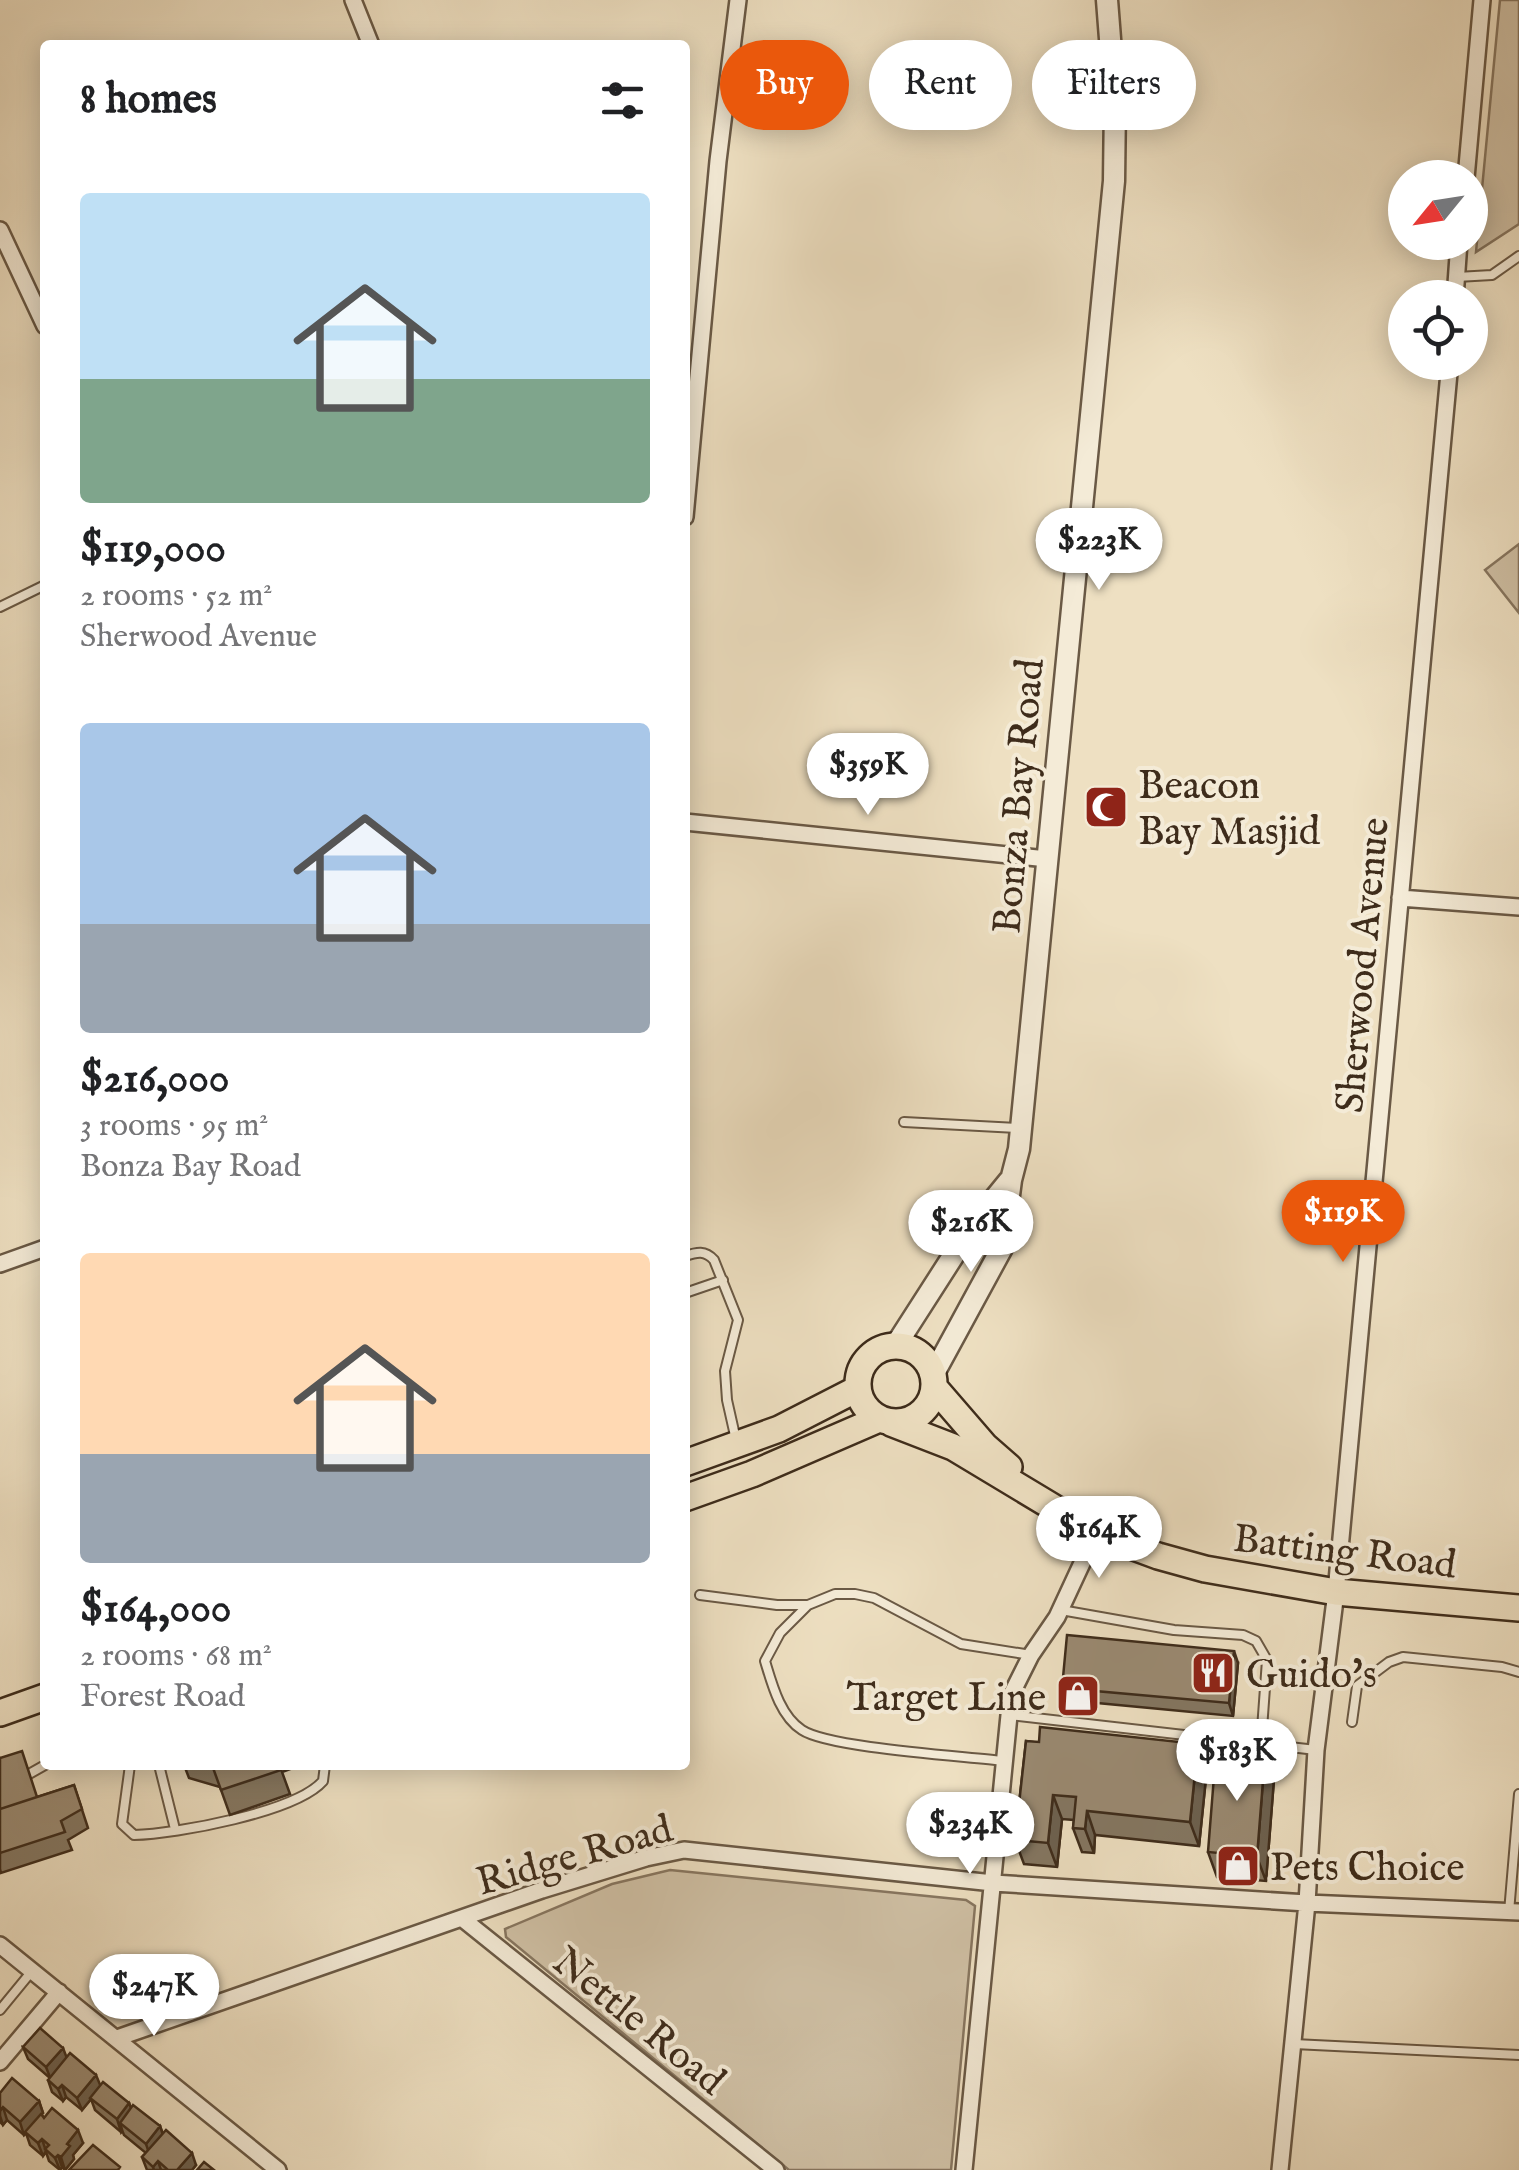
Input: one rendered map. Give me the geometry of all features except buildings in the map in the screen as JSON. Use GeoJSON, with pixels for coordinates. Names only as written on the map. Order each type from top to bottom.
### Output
{"type":"FeatureCollection","features":[{"type":"Feature","properties":{"kind":"main road"},"geometry":{"type":"LineString","coordinates":[[690,1496],[885,1421],[915,1418],[925,1410],[934,1381],[920,1354],[896,1345],[883,1347],[862,1364],[857,1389],[869,1412],[885,1421]]}},
{"type":"Feature","properties":{"kind":"main road","name":"Batting Road"},"geometry":{"type":"LineString","coordinates":[[934,1381],[985,1446],[1054,1507]]}},
{"type":"Feature","properties":{"kind":"main road"},"geometry":{"type":"LineString","coordinates":[[690,1462],[818,1412],[857,1389]]}},
{"type":"Feature","properties":{"kind":"main road","name":"Batting Road"},"geometry":{"type":"LineString","coordinates":[[885,1421],[953,1447],[1096,1533],[1158,1556],[1204,1569],[1336,1592],[1519,1608]]}},
{"type":"Feature","properties":{"kind":"main road"},"geometry":{"type":"LineString","coordinates":[[0,1713],[40,1699]]}},
{"type":"Feature","properties":{"kind":"street"},"geometry":{"type":"LineString","coordinates":[[353,0],[369,40]]}},
{"type":"Feature","properties":{"kind":"street"},"geometry":{"type":"LineString","coordinates":[[690,462],[718,161],[738,0]]}},
{"type":"Feature","properties":{"kind":"street","name":"Bonza Bay Road"},"geometry":{"type":"LineString","coordinates":[[934,1381],[1002,1248],[1010,1180],[1022,1129],[1114,180],[1116,103],[1107,0]]}},
{"type":"Feature","properties":{"kind":"street"},"geometry":{"type":"LineString","coordinates":[[1468,160],[1482,0]]}},
{"type":"Feature","properties":{"kind":"street"},"geometry":{"type":"LineString","coordinates":[[0,230],[40,315]]}},
{"type":"Feature","properties":{"kind":"street"},"geometry":{"type":"LineString","coordinates":[[1457,280],[1458,260]]}},
{"type":"Feature","properties":{"kind":"street","name":"Sherwood Avenue"},"geometry":{"type":"LineString","coordinates":[[1280,2170],[1307,1903],[1316,1750],[1336,1592],[1448,380]]}},
{"type":"Feature","properties":{"kind":"street"},"geometry":{"type":"LineString","coordinates":[[690,822],[1047,858]]}},
{"type":"Feature","properties":{"kind":"street"},"geometry":{"type":"LineString","coordinates":[[1400,898],[1519,908]]}},
{"type":"Feature","properties":{"kind":"street","name":"Bonza Bay Road"},"geometry":{"type":"LineString","coordinates":[[896,1345],[973,1225],[1010,1180]]}},
{"type":"Feature","properties":{"kind":"street"},"geometry":{"type":"LineString","coordinates":[[0,1264],[40,1250]]}},
{"type":"Feature","properties":{"kind":"street"},"geometry":{"type":"LineString","coordinates":[[964,2170],[1011,1695],[1031,1655],[1061,1610],[1096,1533]]}},
{"type":"Feature","properties":{"kind":"street","name":"Ridge Road"},"geometry":{"type":"LineString","coordinates":[[116,2038],[560,1884],[684,1850],[992,1883],[1514,1912]]}},
{"type":"Feature","properties":{"kind":"street","name":"Nettle Road"},"geometry":{"type":"LineString","coordinates":[[464,1920],[776,2170]]}},
{"type":"Feature","properties":{"kind":"street"},"geometry":{"type":"LineString","coordinates":[[0,1945],[278,2170]]}},
{"type":"Feature","properties":{"kind":"street"},"geometry":{"type":"LineString","coordinates":[[0,2062],[59,1992]]}},
{"type":"Feature","properties":{"kind":"lane"},"geometry":{"type":"LineString","coordinates":[[1457,277],[1492,274],[1519,256]]}},
{"type":"Feature","properties":{"kind":"lane"},"geometry":{"type":"LineString","coordinates":[[0,607],[40,587]]}},
{"type":"Feature","properties":{"kind":"lane"},"geometry":{"type":"LineString","coordinates":[[904,1122],[1022,1129]]}},
{"type":"Feature","properties":{"kind":"lane"},"geometry":{"type":"LineString","coordinates":[[690,1254],[708,1254],[738,1320],[724,1371],[737,1444]]}},
{"type":"Feature","properties":{"kind":"lane"},"geometry":{"type":"LineString","coordinates":[[690,1292],[723,1280]]}},
{"type":"Feature","properties":{"kind":"lane"},"geometry":{"type":"LineString","coordinates":[[700,1595],[777,1605],[808,1605],[835,1594],[874,1598],[961,1644],[1031,1655]]}},
{"type":"Feature","properties":{"kind":"lane"},"geometry":{"type":"LineString","coordinates":[[808,1605],[780,1633],[764,1662],[784,1708],[802,1730],[830,1740],[1003,1761]]}},
{"type":"Feature","properties":{"kind":"lane"},"geometry":{"type":"LineString","coordinates":[[1061,1610],[1256,1640],[1266,1660],[1260,1743]]}},
{"type":"Feature","properties":{"kind":"lane"},"geometry":{"type":"LineString","coordinates":[[1352,1722],[1358,1686],[1396,1659],[1502,1666],[1519,1672]]}},
{"type":"Feature","properties":{"kind":"lane"},"geometry":{"type":"LineString","coordinates":[[1009,1715],[1316,1750]]}},
{"type":"Feature","properties":{"kind":"lane"},"geometry":{"type":"LineString","coordinates":[[8,1786],[40,1768]]}},
{"type":"Feature","properties":{"kind":"lane"},"geometry":{"type":"LineString","coordinates":[[129,1770],[122,1813],[124,1829],[134,1835],[272,1810],[300,1800],[323,1781],[325,1770]]}},
{"type":"Feature","properties":{"kind":"lane"},"geometry":{"type":"LineString","coordinates":[[161,1770],[176,1829]]}},
{"type":"Feature","properties":{"kind":"lane"},"geometry":{"type":"LineString","coordinates":[[1514,1912],[1519,1794]]}},
{"type":"Feature","properties":{"kind":"lane"},"geometry":{"type":"LineString","coordinates":[[0,2010],[32,1972]]}},
{"type":"Feature","properties":{"kind":"lane"},"geometry":{"type":"LineString","coordinates":[[1290,2044],[1519,2055]]}},
{"type":"Feature","properties":{"kind":"shaded area"},"geometry":{"type":"Polygon","coordinates":[[[1500,0],[1519,0],[1519,224],[1488,244],[1488,160],[1485,160],[1500,0]]]}},
{"type":"Feature","properties":{"kind":"shaded area"},"geometry":{"type":"Polygon","coordinates":[[[1519,544],[1519,613],[1485,570],[1519,544]]]}},
{"type":"Feature","properties":{"kind":"shaded area"},"geometry":{"type":"Polygon","coordinates":[[[670,1870],[966,1900],[975,1906],[951,2170],[789,2170],[506,1937],[505,1929],[612,1884],[670,1870]]]}},
{"type":"Feature","properties":{"kind":"place","name":"Beacon Bay Masjid"},"geometry":{"type":"Point","coordinates":[1106,807]}},
{"type":"Feature","properties":{"kind":"place","name":"Guido's"},"geometry":{"type":"Point","coordinates":[1213,1673]}},
{"type":"Feature","properties":{"kind":"place","name":"Target Line"},"geometry":{"type":"Point","coordinates":[1078,1696]}},
{"type":"Feature","properties":{"kind":"place","name":"Pets Choice"},"geometry":{"type":"Point","coordinates":[1238,1866]}}]}
